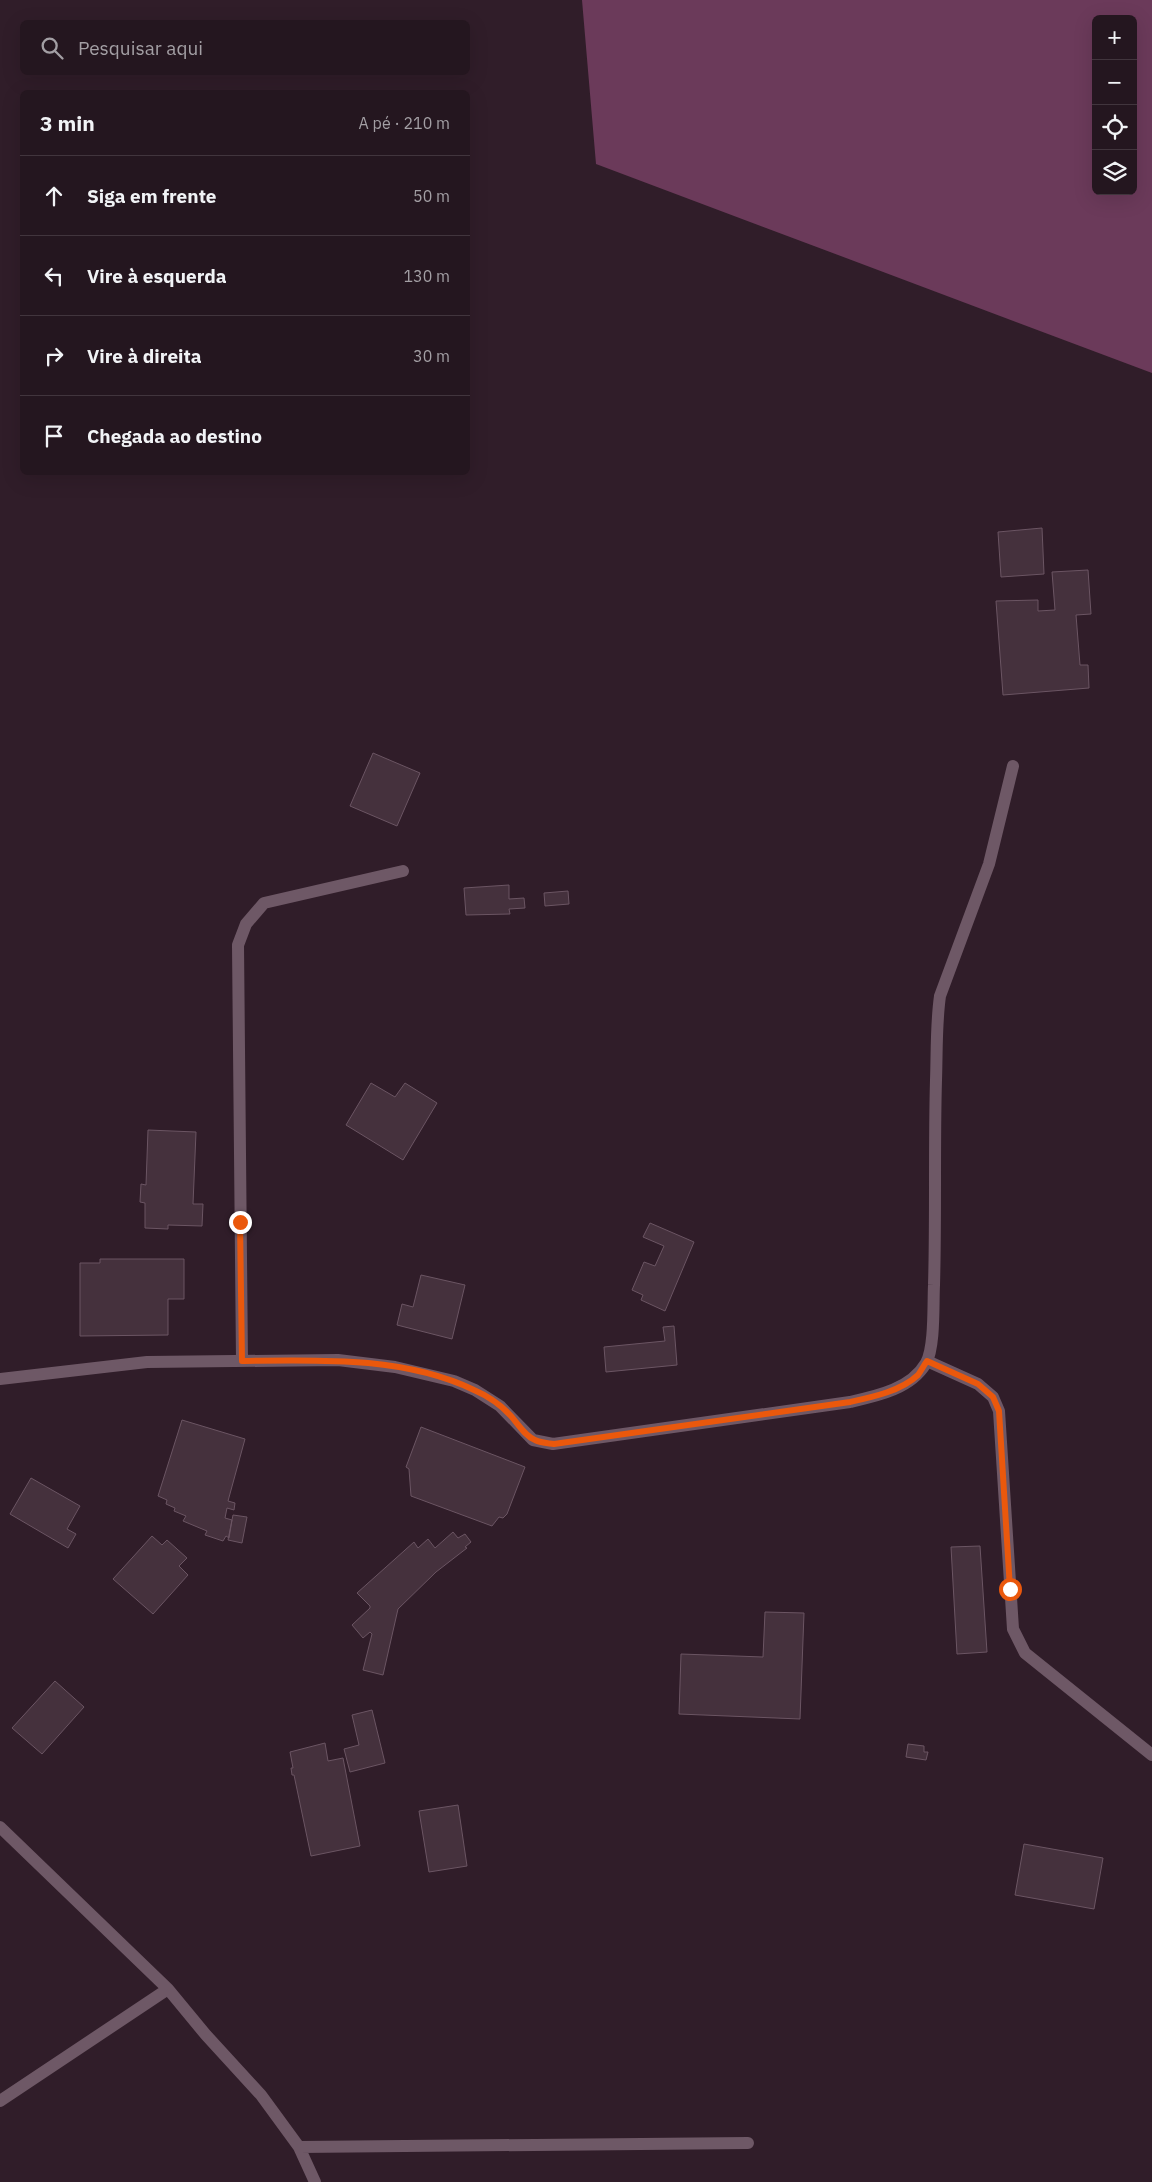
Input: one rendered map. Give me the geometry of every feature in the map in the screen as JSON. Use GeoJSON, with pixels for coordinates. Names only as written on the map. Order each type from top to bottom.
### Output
{"type":"FeatureCollection","features":[{"type":"Feature","properties":{"kind":"street"},"geometry":{"type":"LineString","coordinates":[[0,1379],[147,1362],[338,1360],[395,1367],[454,1381],[476,1390],[500,1406],[533,1440],[554,1444],[850,1402],[878,1396],[918,1375],[927,1361],[932,1334],[935,1119],[939,1006],[947,974],[989,864],[1013,766]]}},
{"type":"Feature","properties":{"kind":"street"},"geometry":{"type":"LineString","coordinates":[[242,1361],[238,945],[246,924],[264,903],[403,872]]}},
{"type":"Feature","properties":{"kind":"street"},"geometry":{"type":"LineString","coordinates":[[927,1361],[978,1384],[993,1397],[999,1411],[1013,1629],[1025,1653],[1152,1755]]}},
{"type":"Feature","properties":{"kind":"street"},"geometry":{"type":"LineString","coordinates":[[0,1827],[168,1989],[206,2035],[261,2095],[299,2147],[315,2182]]}},
{"type":"Feature","properties":{"kind":"street"},"geometry":{"type":"LineString","coordinates":[[0,2101],[168,1989]]}},
{"type":"Feature","properties":{"kind":"street"},"geometry":{"type":"LineString","coordinates":[[299,2147],[748,2143]]}},
{"type":"Feature","properties":{"kind":"shaded area"},"geometry":{"type":"Polygon","coordinates":[[[582,0],[1152,0],[1152,373],[596,164],[582,0]]]}},
{"type":"Feature","properties":{"kind":"building"},"geometry":{"type":"Polygon","coordinates":[[[1042,528],[1044,574],[1001,577],[998,532],[1042,528]]]}},
{"type":"Feature","properties":{"kind":"building"},"geometry":{"type":"Polygon","coordinates":[[[1088,570],[1091,614],[1076,615],[1080,665],[1088,665],[1089,688],[1003,695],[996,601],[1038,600],[1038,611],[1055,610],[1052,572],[1088,570]]]}},
{"type":"Feature","properties":{"kind":"building"},"geometry":{"type":"Polygon","coordinates":[[[373,753],[420,773],[397,826],[350,806],[373,753]]]}},
{"type":"Feature","properties":{"kind":"building"},"geometry":{"type":"Polygon","coordinates":[[[509,885],[509,899],[524,898],[525,908],[509,909],[510,914],[466,915],[464,888],[509,885]]]}},
{"type":"Feature","properties":{"kind":"building"},"geometry":{"type":"Polygon","coordinates":[[[568,891],[569,904],[545,906],[544,893],[568,891]]]}},
{"type":"Feature","properties":{"kind":"building"},"geometry":{"type":"Polygon","coordinates":[[[371,1083],[395,1097],[405,1083],[437,1103],[403,1160],[346,1125],[371,1083]]]}},
{"type":"Feature","properties":{"kind":"building"},"geometry":{"type":"Polygon","coordinates":[[[148,1130],[196,1132],[193,1204],[203,1204],[202,1226],[168,1225],[168,1229],[145,1228],[145,1203],[140,1202],[141,1184],[146,1185],[148,1130]]]}},
{"type":"Feature","properties":{"kind":"building"},"geometry":{"type":"Polygon","coordinates":[[[650,1223],[694,1242],[665,1311],[641,1300],[643,1295],[632,1290],[644,1262],[655,1266],[664,1246],[643,1237],[650,1223]]]}},
{"type":"Feature","properties":{"kind":"building"},"geometry":{"type":"Polygon","coordinates":[[[100,1259],[184,1259],[184,1299],[168,1299],[168,1335],[80,1336],[80,1263],[100,1263],[100,1259]]]}},
{"type":"Feature","properties":{"kind":"building"},"geometry":{"type":"Polygon","coordinates":[[[421,1275],[465,1285],[452,1339],[397,1325],[402,1304],[413,1307],[421,1275]]]}},
{"type":"Feature","properties":{"kind":"building"},"geometry":{"type":"Polygon","coordinates":[[[674,1326],[677,1365],[606,1372],[604,1347],[665,1341],[663,1327],[674,1326]]]}},
{"type":"Feature","properties":{"kind":"building"},"geometry":{"type":"Polygon","coordinates":[[[182,1420],[245,1439],[228,1501],[235,1503],[234,1510],[227,1508],[225,1518],[232,1520],[229,1538],[226,1536],[223,1541],[205,1535],[207,1531],[183,1521],[186,1516],[174,1511],[175,1508],[166,1504],[167,1500],[158,1496],[182,1420]]]}},
{"type":"Feature","properties":{"kind":"building"},"geometry":{"type":"Polygon","coordinates":[[[421,1427],[525,1467],[507,1514],[503,1518],[499,1517],[492,1526],[411,1496],[409,1469],[406,1467],[421,1427]]]}},
{"type":"Feature","properties":{"kind":"building"},"geometry":{"type":"Polygon","coordinates":[[[31,1478],[80,1506],[67,1529],[76,1534],[68,1548],[10,1514],[31,1478]]]}},
{"type":"Feature","properties":{"kind":"building"},"geometry":{"type":"Polygon","coordinates":[[[233,1515],[247,1517],[242,1543],[228,1540],[233,1515]]]}},
{"type":"Feature","properties":{"kind":"building"},"geometry":{"type":"Polygon","coordinates":[[[453,1532],[458,1538],[465,1534],[471,1542],[465,1547],[467,1548],[436,1572],[398,1609],[383,1675],[363,1670],[372,1634],[370,1632],[363,1638],[352,1625],[370,1606],[357,1593],[414,1542],[418,1548],[428,1539],[435,1548],[453,1532]]]}},
{"type":"Feature","properties":{"kind":"building"},"geometry":{"type":"Polygon","coordinates":[[[152,1536],[162,1545],[167,1540],[187,1558],[179,1566],[188,1575],[153,1614],[113,1579],[152,1536]]]}},
{"type":"Feature","properties":{"kind":"building"},"geometry":{"type":"Polygon","coordinates":[[[980,1546],[987,1652],[957,1654],[951,1547],[980,1546]]]}},
{"type":"Feature","properties":{"kind":"building"},"geometry":{"type":"Polygon","coordinates":[[[765,1612],[804,1613],[800,1719],[679,1714],[681,1654],[763,1657],[765,1612]]]}},
{"type":"Feature","properties":{"kind":"building"},"geometry":{"type":"Polygon","coordinates":[[[55,1681],[84,1707],[42,1754],[12,1728],[55,1681]]]}},
{"type":"Feature","properties":{"kind":"building"},"geometry":{"type":"Polygon","coordinates":[[[372,1710],[385,1763],[350,1772],[344,1749],[359,1745],[352,1715],[372,1710]]]}},
{"type":"Feature","properties":{"kind":"building"},"geometry":{"type":"Polygon","coordinates":[[[325,1743],[328,1761],[343,1758],[360,1846],[311,1856],[294,1775],[292,1775],[291,1768],[293,1768],[290,1752],[325,1743]]]}},
{"type":"Feature","properties":{"kind":"building"},"geometry":{"type":"Polygon","coordinates":[[[908,1744],[924,1746],[924,1752],[928,1752],[926,1760],[906,1757],[908,1744]]]}},
{"type":"Feature","properties":{"kind":"building"},"geometry":{"type":"Polygon","coordinates":[[[458,1805],[467,1866],[429,1872],[419,1811],[458,1805]]]}},
{"type":"Feature","properties":{"kind":"building"},"geometry":{"type":"Polygon","coordinates":[[[1024,1844],[1103,1858],[1094,1909],[1015,1895],[1024,1844]]]}},
{"type":"Feature","properties":{"kind":"route"},"geometry":{"type":"LineString","coordinates":[[240,1222],[242,1361],[338,1360],[395,1367],[454,1381],[476,1390],[500,1406],[533,1440],[542,1442],[554,1444],[850,1402],[878,1396],[902,1384],[918,1375],[927,1361],[978,1384],[993,1397],[999,1411],[1010,1589]]}}]}
